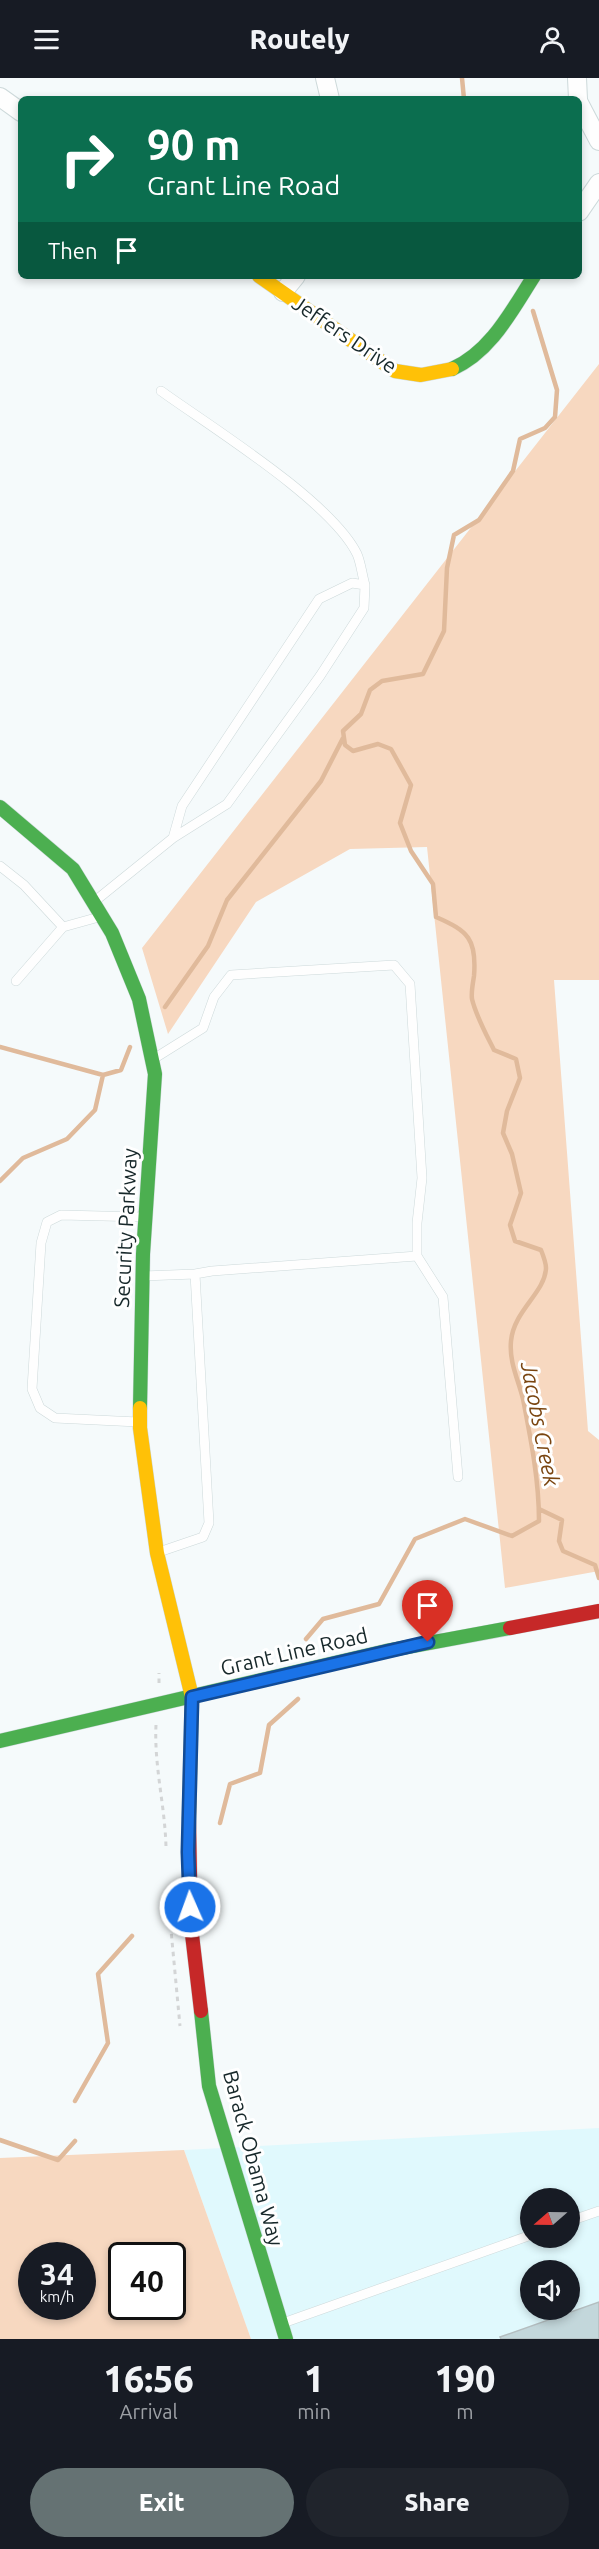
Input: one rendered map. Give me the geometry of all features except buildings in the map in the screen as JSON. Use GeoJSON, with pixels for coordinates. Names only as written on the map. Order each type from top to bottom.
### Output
{"type":"FeatureCollection","features":[{"type":"Feature","properties":{"kind":"street"},"geometry":{"type":"LineString","coordinates":[[325,78],[329,96]]}},
{"type":"Feature","properties":{"kind":"street"},"geometry":{"type":"LineString","coordinates":[[577,78],[579,96]]}},
{"type":"Feature","properties":{"kind":"street"},"geometry":{"type":"LineString","coordinates":[[0,97],[18,110]]}},
{"type":"Feature","properties":{"kind":"street"},"geometry":{"type":"LineString","coordinates":[[582,110],[586,122],[599,141]]}},
{"type":"Feature","properties":{"kind":"street"},"geometry":{"type":"LineString","coordinates":[[582,208],[599,183]]}},
{"type":"Feature","properties":{"kind":"street","name":"Jeffers Drive"},"geometry":{"type":"LineString","coordinates":[[264,279],[394,371],[426,376],[446,373],[473,360],[488,344],[532,279]]}},
{"type":"Feature","properties":{"kind":"street"},"geometry":{"type":"LineString","coordinates":[[283,292],[294,279]]}},
{"type":"Feature","properties":{"kind":"street","name":"Security Parkway"},"geometry":{"type":"LineString","coordinates":[[0,807],[73,868],[112,933],[139,999],[155,1074],[145,1217],[140,1422],[157,1553],[192,1697]]}},
{"type":"Feature","properties":{"kind":"street","name":"Grant Line Road"},"geometry":{"type":"LineString","coordinates":[[0,1741],[386,1651],[599,1611]]}},
{"type":"Feature","properties":{"kind":"street","name":"Barack Obama Way"},"geometry":{"type":"LineString","coordinates":[[192,1697],[188,1852],[191,1926],[209,2086],[235,2178],[286,2339]]}},
{"type":"Feature","properties":{"kind":"lane"},"geometry":{"type":"LineString","coordinates":[[93,902],[173,838],[227,804],[320,676],[363,608],[365,585],[357,554],[328,516],[291,485],[161,391]]}},
{"type":"Feature","properties":{"kind":"lane"},"geometry":{"type":"LineString","coordinates":[[173,838],[182,806],[320,599],[352,583],[365,585]]}},
{"type":"Feature","properties":{"kind":"lane"},"geometry":{"type":"LineString","coordinates":[[0,866],[24,885],[63,927]]}},
{"type":"Feature","properties":{"kind":"lane"},"geometry":{"type":"LineString","coordinates":[[16,981],[63,927],[102,916]]}},
{"type":"Feature","properties":{"kind":"lane"},"geometry":{"type":"LineString","coordinates":[[152,1060],[203,1028],[214,997],[231,975],[394,965],[410,984],[422,1178],[417,1223],[417,1256],[443,1297],[458,1477]]}},
{"type":"Feature","properties":{"kind":"lane"},"geometry":{"type":"LineString","coordinates":[[140,1422],[55,1418],[40,1408],[32,1389],[41,1243],[47,1222],[61,1215],[145,1217]]}},
{"type":"Feature","properties":{"kind":"lane"},"geometry":{"type":"LineString","coordinates":[[143,1276],[417,1256]]}},
{"type":"Feature","properties":{"kind":"lane"},"geometry":{"type":"LineString","coordinates":[[157,1553],[203,1537],[209,1523],[195,1274]]}},
{"type":"Feature","properties":{"kind":"lane"},"geometry":{"type":"LineString","coordinates":[[580,2218],[599,2211]]}},
{"type":"Feature","properties":{"kind":"lane"},"geometry":{"type":"LineString","coordinates":[[281,2324],[520,2239]]}},
{"type":"Feature","properties":{"kind":"shaded area"},"geometry":{"type":"Polygon","coordinates":[[[599,364],[599,980],[554,980],[588,1431],[599,1440],[599,1571],[505,1588],[427,847],[350,849],[256,902],[168,1034],[142,948],[599,364]]]}},
{"type":"Feature","properties":{"kind":"shaded area"},"geometry":{"type":"Polygon","coordinates":[[[599,2128],[599,2339],[251,2339],[184,2150],[599,2128]]]}},
{"type":"Feature","properties":{"kind":"shaded area"},"geometry":{"type":"Polygon","coordinates":[[[184,2150],[251,2339],[0,2339],[0,2158],[184,2150]]]}},
{"type":"Feature","properties":{"kind":"waterway","name":"Jacobs Creek"},"geometry":{"type":"LineString","coordinates":[[462,78],[464,96]]}},
{"type":"Feature","properties":{"kind":"waterway","name":"Jacobs Creek"},"geometry":{"type":"LineString","coordinates":[[306,1639],[323,1619],[379,1604],[415,1539],[465,1519],[512,1536],[539,1521],[538,1490],[532,1445],[513,1363],[511,1341],[518,1320],[541,1286],[546,1268],[541,1250],[515,1241],[510,1225],[521,1193],[512,1154],[503,1133],[507,1111],[520,1078],[516,1059],[494,1050],[481,1025],[472,999],[475,963],[472,945],[463,932],[436,917],[433,884],[411,851],[400,823],[411,785],[391,749],[378,744],[353,751],[345,745],[343,731],[361,714],[370,690],[382,681],[423,674],[444,631],[447,568],[454,535],[479,520],[513,471],[520,439],[545,428],[555,417],[557,390],[533,311]]}},
{"type":"Feature","properties":{"kind":"waterway"},"geometry":{"type":"LineString","coordinates":[[165,1007],[208,946],[227,900],[321,781],[343,738]]}},
{"type":"Feature","properties":{"kind":"waterway"},"geometry":{"type":"LineString","coordinates":[[0,1047],[103,1075],[121,1070],[130,1047]]}},
{"type":"Feature","properties":{"kind":"waterway"},"geometry":{"type":"LineString","coordinates":[[0,1181],[23,1158],[67,1139],[95,1110],[103,1075]]}},
{"type":"Feature","properties":{"kind":"waterway"},"geometry":{"type":"LineString","coordinates":[[539,1509],[562,1520],[559,1541],[563,1551],[595,1565],[599,1578]]}},
{"type":"Feature","properties":{"kind":"waterway","name":"Jacobs Creek"},"geometry":{"type":"LineString","coordinates":[[220,1823],[230,1784],[260,1773],[269,1725],[298,1699]]}},
{"type":"Feature","properties":{"kind":"waterway","name":"Jacobs Creek"},"geometry":{"type":"LineString","coordinates":[[75,2101],[108,2043],[98,1974],[132,1936]]}},
{"type":"Feature","properties":{"kind":"waterway","name":"Jacobs Creek"},"geometry":{"type":"LineString","coordinates":[[0,2140],[58,2160],[75,2141]]}},
{"type":"Feature","properties":{"kind":"traffic: fast"},"geometry":{"type":"LineString","coordinates":[[452,369],[466,362],[489,341],[509,316],[532,279]]}},
{"type":"Feature","properties":{"kind":"traffic: fast"},"geometry":{"type":"LineString","coordinates":[[0,807],[73,869],[112,933],[139,999],[155,1074],[143,1254],[140,1408]]}},
{"type":"Feature","properties":{"kind":"traffic: fast"},"geometry":{"type":"LineString","coordinates":[[0,1741],[386,1651],[510,1628]]}},
{"type":"Feature","properties":{"kind":"traffic: fast"},"geometry":{"type":"LineString","coordinates":[[201,2011],[209,2086],[286,2339]]}},
{"type":"Feature","properties":{"kind":"traffic: slow"},"geometry":{"type":"LineString","coordinates":[[263,279],[395,371],[421,375],[452,369]]}},
{"type":"Feature","properties":{"kind":"traffic: slow"},"geometry":{"type":"LineString","coordinates":[[140,1408],[140,1428],[157,1553],[192,1697],[189,1818]]}},
{"type":"Feature","properties":{"kind":"traffic: jam"},"geometry":{"type":"LineString","coordinates":[[510,1628],[599,1611]]}},
{"type":"Feature","properties":{"kind":"traffic: jam"},"geometry":{"type":"LineString","coordinates":[[189,1818],[191,1926],[201,2011]]}},
{"type":"Feature","properties":{"kind":"route"},"geometry":{"type":"LineString","coordinates":[[190,1907],[188,1852],[192,1697],[428,1642]]}}]}
